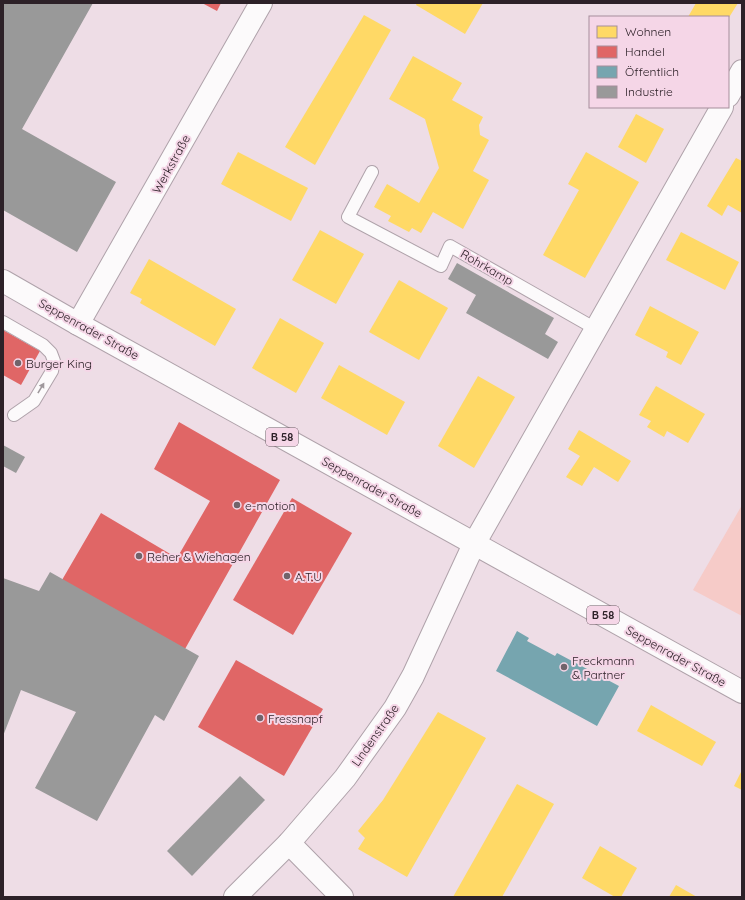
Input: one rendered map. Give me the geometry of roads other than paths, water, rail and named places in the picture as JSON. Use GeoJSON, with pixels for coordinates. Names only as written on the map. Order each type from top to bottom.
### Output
{"type":"FeatureCollection","features":[{"type":"Feature","properties":{"kind":"street","name":"Werkstraße"},"geometry":{"type":"LineString","coordinates":[[78,324],[262,3]]}},
{"type":"Feature","properties":{"kind":"street"},"geometry":{"type":"LineString","coordinates":[[729,94],[742,71]]}},
{"type":"Feature","properties":{"kind":"street"},"geometry":{"type":"LineString","coordinates":[[474,544],[721,108]]}},
{"type":"Feature","properties":{"kind":"street","name":"Seppenrader Straße"},"geometry":{"type":"LineString","coordinates":[[3,281],[742,692]]}},
{"type":"Feature","properties":{"kind":"street","name":"Lindenstraße"},"geometry":{"type":"LineString","coordinates":[[235,897],[289,843],[345,778],[395,708],[413,676],[474,544]]}},
{"type":"Feature","properties":{"kind":"street"},"geometry":{"type":"LineString","coordinates":[[289,843],[342,897]]}},
{"type":"Feature","properties":{"kind":"lane","name":"Rohrkamp"},"geometry":{"type":"LineString","coordinates":[[372,172],[348,217],[441,266],[450,246],[596,329]]}},
{"type":"Feature","properties":{"kind":"lane"},"geometry":{"type":"LineString","coordinates":[[3,322],[43,344],[51,352],[54,361],[52,371],[34,401],[14,415]]}},
{"type":"Feature","properties":{"kind":"place","name":"Burger King"},"geometry":{"type":"Point","coordinates":[18,363]}},
{"type":"Feature","properties":{"kind":"place","name":"e-motion"},"geometry":{"type":"Point","coordinates":[237,505]}},
{"type":"Feature","properties":{"kind":"place","name":"Reher & Wiehagen"},"geometry":{"type":"Point","coordinates":[139,556]}},
{"type":"Feature","properties":{"kind":"place","name":"A.T.U"},"geometry":{"type":"Point","coordinates":[287,576]}},
{"type":"Feature","properties":{"kind":"place","name":"Freckmann & Partner"},"geometry":{"type":"Point","coordinates":[564,667]}},
{"type":"Feature","properties":{"kind":"place","name":"Fressnapf"},"geometry":{"type":"Point","coordinates":[260,718]}}]}
